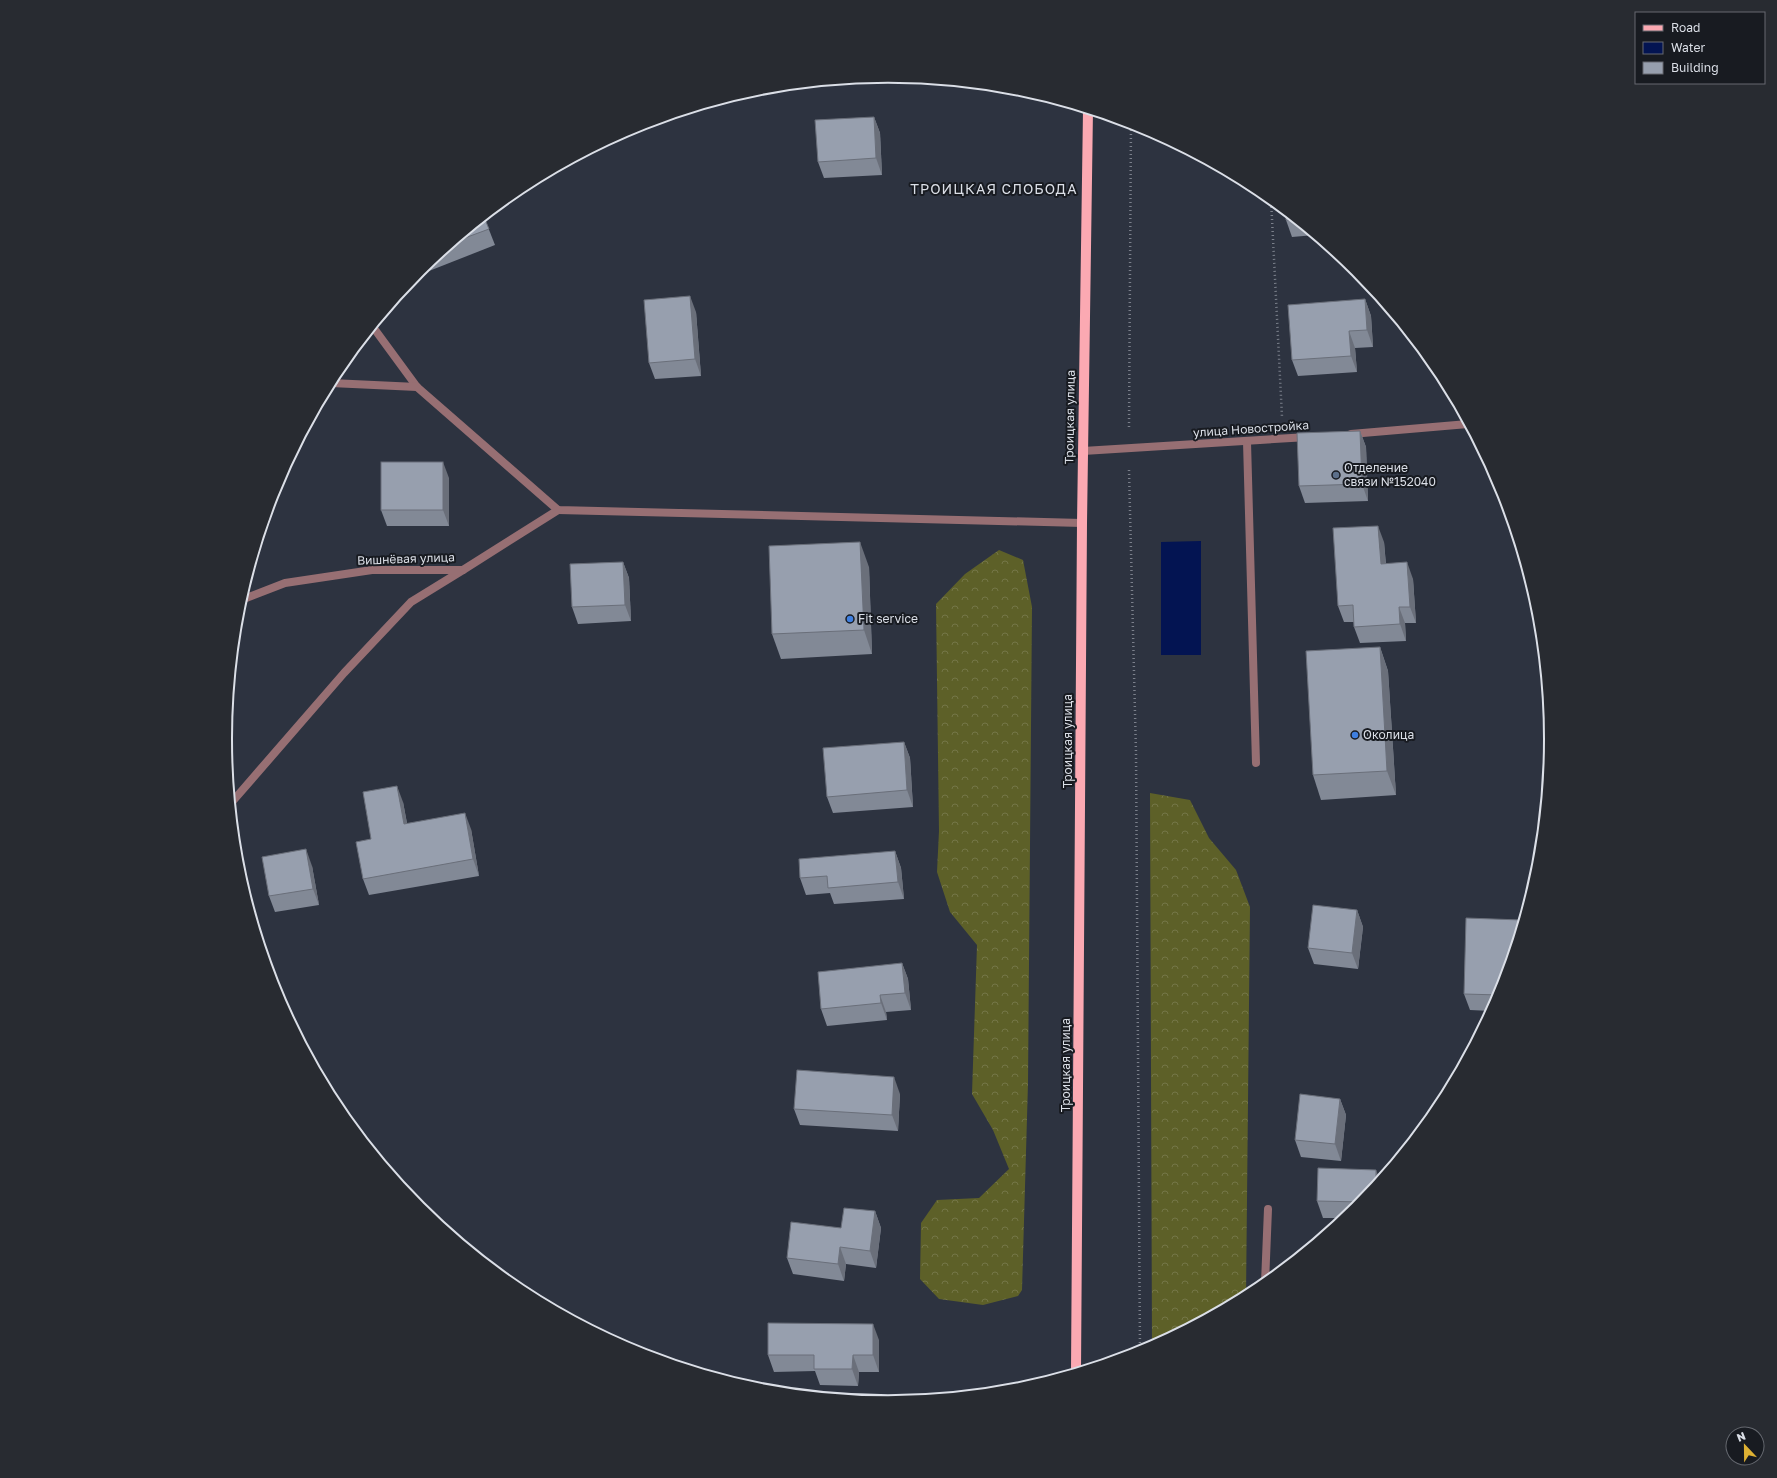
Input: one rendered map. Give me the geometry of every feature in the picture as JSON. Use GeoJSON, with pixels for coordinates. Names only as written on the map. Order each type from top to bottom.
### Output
{"type":"FeatureCollection","features":[{"type":"Feature","properties":{"kind":"main road","name":"Троицкая улица"},"geometry":{"type":"LineString","coordinates":[[1076,1367],[1082,523],[1088,114]]}},
{"type":"Feature","properties":{"kind":"street"},"geometry":{"type":"LineString","coordinates":[[376,330],[417,387],[558,510],[1082,523]]}},
{"type":"Feature","properties":{"kind":"street"},"geometry":{"type":"LineString","coordinates":[[338,383],[417,387]]}},
{"type":"Feature","properties":{"kind":"street"},"geometry":{"type":"LineString","coordinates":[[1345,434],[1464,424]]}},
{"type":"Feature","properties":{"kind":"street","name":"улица Новостройка"},"geometry":{"type":"LineString","coordinates":[[1083,451],[1314,437]]}},
{"type":"Feature","properties":{"kind":"street"},"geometry":{"type":"LineString","coordinates":[[1247,442],[1256,763]]}},
{"type":"Feature","properties":{"kind":"street","name":"Вишнёвая улица"},"geometry":{"type":"LineString","coordinates":[[248,597],[285,583],[372,570],[463,570],[558,510]]}},
{"type":"Feature","properties":{"kind":"street"},"geometry":{"type":"LineString","coordinates":[[235,798],[344,673],[411,602],[463,570]]}},
{"type":"Feature","properties":{"kind":"street"},"geometry":{"type":"LineString","coordinates":[[1266,1275],[1268,1209]]}},
{"type":"Feature","properties":{"kind":"path"},"geometry":{"type":"LineString","coordinates":[[1131,130],[1128,448],[1136,745],[1140,1345]]}},
{"type":"Feature","properties":{"kind":"path"},"geometry":{"type":"LineString","coordinates":[[1271,207],[1284,439]]}},
{"type":"Feature","properties":{"kind":"green space"},"geometry":{"type":"Polygon","coordinates":[[[999,550],[1023,560],[1032,607],[1028,1083],[1022,1290],[1018,1296],[983,1305],[939,1299],[920,1279],[921,1223],[937,1200],[979,1198],[1009,1169],[993,1130],[972,1094],[977,945],[950,912],[937,872],[939,831],[936,604],[965,574],[999,550]]]}},
{"type":"Feature","properties":{"kind":"green space"},"geometry":{"type":"Polygon","coordinates":[[[1150,793],[1190,800],[1209,838],[1236,870],[1250,907],[1246,1288],[1216,1307],[1152,1339],[1150,793]]]}},
{"type":"Feature","properties":{"kind":"water"},"geometry":{"type":"Polygon","coordinates":[[[1201,541],[1201,655],[1161,655],[1161,542],[1201,541]]]}},
{"type":"Feature","properties":{"kind":"building"},"geometry":{"type":"Polygon","coordinates":[[[874,117],[876,158],[818,162],[815,120],[874,117]]]}},
{"type":"Feature","properties":{"kind":"building"},"geometry":{"type":"Polygon","coordinates":[[[486,222],[489,229],[467,237],[486,222]]]}},
{"type":"Feature","properties":{"kind":"building"},"geometry":{"type":"Polygon","coordinates":[[[690,296],[695,359],[649,363],[644,300],[690,296]]]}},
{"type":"Feature","properties":{"kind":"building"},"geometry":{"type":"Polygon","coordinates":[[[1365,299],[1367,330],[1349,331],[1351,356],[1292,360],[1288,305],[1365,299]]]}},
{"type":"Feature","properties":{"kind":"building","name":"Отделение связи №152040"},"geometry":{"type":"Polygon","coordinates":[[[1360,431],[1362,484],[1299,486],[1297,433],[1360,431]]]}},
{"type":"Feature","properties":{"kind":"building"},"geometry":{"type":"Polygon","coordinates":[[[381,462],[443,462],[443,510],[381,510],[381,462]]]}},
{"type":"Feature","properties":{"kind":"building"},"geometry":{"type":"Polygon","coordinates":[[[1378,526],[1381,564],[1407,562],[1410,607],[1399,607],[1400,624],[1354,627],[1353,605],[1338,606],[1333,528],[1378,526]]]}},
{"type":"Feature","properties":{"kind":"building"},"geometry":{"type":"Polygon","coordinates":[[[860,542],[864,630],[772,634],[769,546],[860,542]]]}},
{"type":"Feature","properties":{"kind":"building"},"geometry":{"type":"Polygon","coordinates":[[[623,562],[625,605],[572,607],[570,564],[623,562]]]}},
{"type":"Feature","properties":{"kind":"building","name":"Околица"},"geometry":{"type":"Polygon","coordinates":[[[1380,647],[1387,771],[1313,775],[1306,651],[1380,647]]]}},
{"type":"Feature","properties":{"kind":"building"},"geometry":{"type":"Polygon","coordinates":[[[904,742],[907,790],[827,797],[823,748],[904,742]]]}},
{"type":"Feature","properties":{"kind":"building"},"geometry":{"type":"Polygon","coordinates":[[[397,786],[404,824],[465,813],[473,859],[363,879],[356,842],[371,839],[363,792],[397,786]]]}},
{"type":"Feature","properties":{"kind":"building"},"geometry":{"type":"Polygon","coordinates":[[[306,849],[313,889],[269,896],[262,857],[306,849]]]}},
{"type":"Feature","properties":{"kind":"building"},"geometry":{"type":"Polygon","coordinates":[[[895,851],[898,882],[828,888],[827,876],[800,878],[799,859],[895,851]]]}},
{"type":"Feature","properties":{"kind":"building"},"geometry":{"type":"Polygon","coordinates":[[[1313,905],[1357,910],[1352,953],[1308,948],[1313,905]]]}},
{"type":"Feature","properties":{"kind":"building"},"geometry":{"type":"Polygon","coordinates":[[[1466,918],[1519,920],[1510,950],[1493,995],[1464,994],[1466,918]]]}},
{"type":"Feature","properties":{"kind":"building"},"geometry":{"type":"Polygon","coordinates":[[[902,963],[905,993],[880,995],[881,1003],[821,1009],[818,972],[902,963]]]}},
{"type":"Feature","properties":{"kind":"building"},"geometry":{"type":"Polygon","coordinates":[[[797,1070],[894,1077],[892,1115],[794,1109],[797,1070]]]}},
{"type":"Feature","properties":{"kind":"building"},"geometry":{"type":"Polygon","coordinates":[[[1300,1094],[1340,1099],[1335,1144],[1295,1140],[1300,1094]]]}},
{"type":"Feature","properties":{"kind":"building"},"geometry":{"type":"Polygon","coordinates":[[[1318,1168],[1376,1170],[1376,1178],[1353,1202],[1317,1201],[1318,1168]]]}},
{"type":"Feature","properties":{"kind":"building"},"geometry":{"type":"Polygon","coordinates":[[[844,1208],[875,1211],[870,1251],[840,1247],[838,1264],[787,1258],[791,1222],[841,1228],[844,1208]]]}},
{"type":"Feature","properties":{"kind":"building"},"geometry":{"type":"Polygon","coordinates":[[[768,1323],[873,1324],[873,1355],[853,1355],[852,1369],[814,1369],[814,1355],[768,1355],[768,1323]]]}},
{"type":"Feature","properties":{"kind":"place","name":"Отделение связи №152040"},"geometry":{"type":"Point","coordinates":[1336,475]}},
{"type":"Feature","properties":{"kind":"place","name":"Fit service"},"geometry":{"type":"Point","coordinates":[850,619]}},
{"type":"Feature","properties":{"kind":"place","name":"Околица"},"geometry":{"type":"Point","coordinates":[1355,735]}},
{"type":"Feature","properties":{"kind":"district","name":"ТРОИЦКАЯ СЛОБОДА"},"geometry":{"type":"Point","coordinates":[994,189]}}]}
